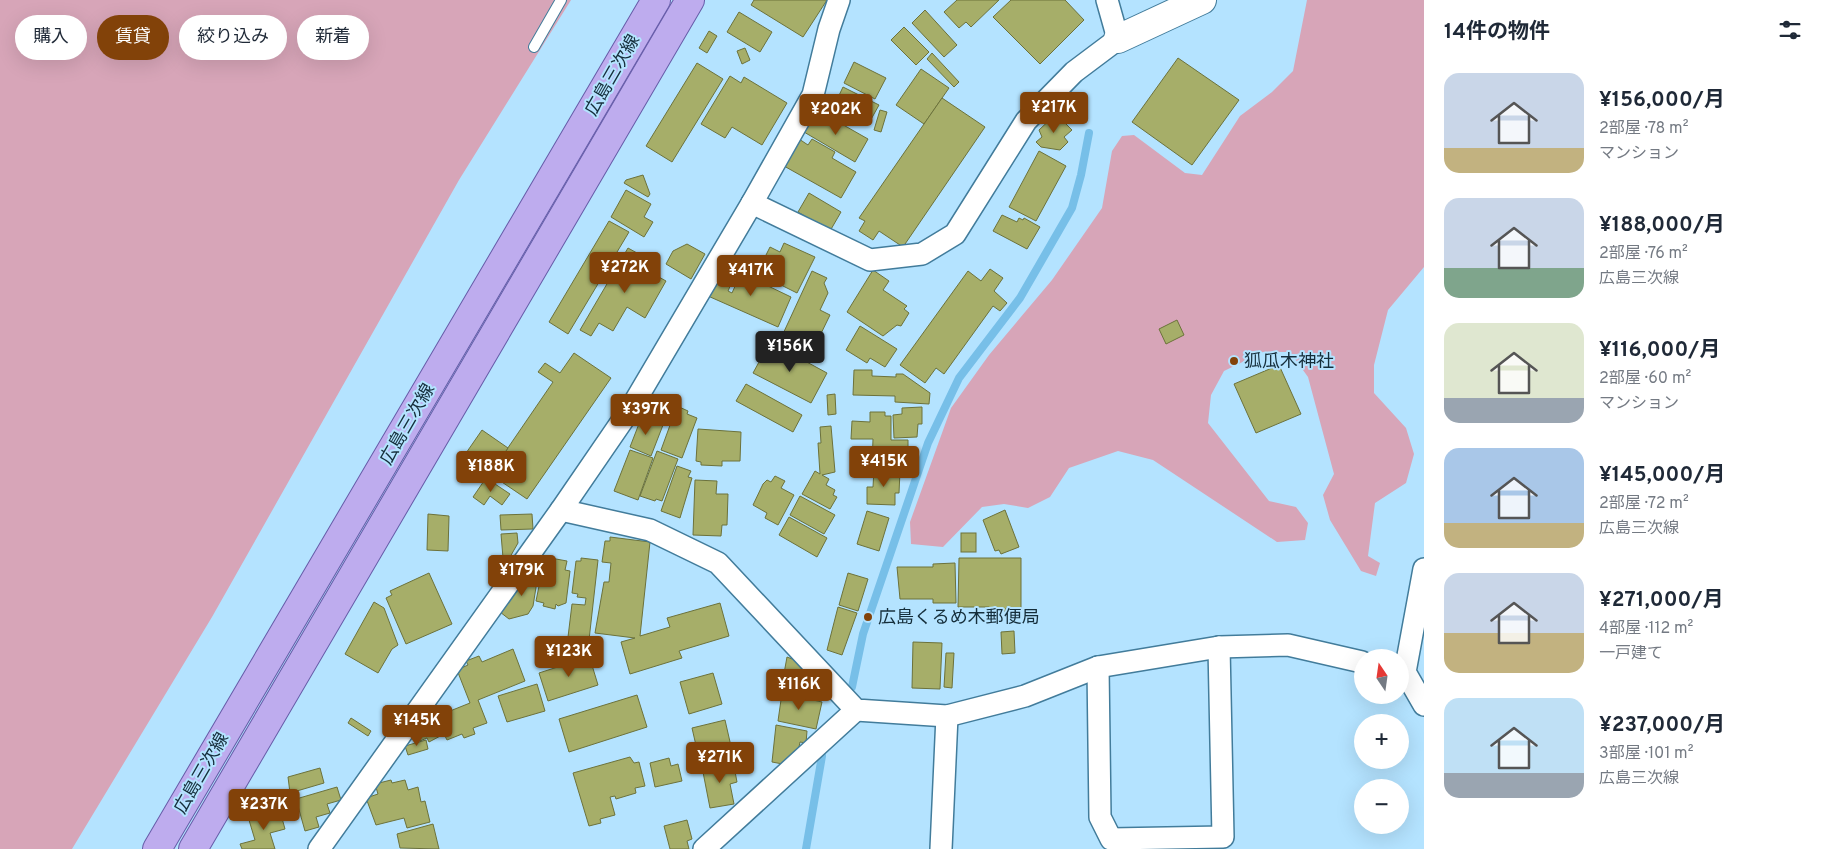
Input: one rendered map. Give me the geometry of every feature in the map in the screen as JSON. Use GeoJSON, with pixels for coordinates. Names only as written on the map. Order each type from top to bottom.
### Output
{"type":"FeatureCollection","features":[{"type":"Feature","properties":{"kind":"main road","name":"広島三次線"},"geometry":{"type":"LineString","coordinates":[[157,849],[656,0]]}},
{"type":"Feature","properties":{"kind":"main road","name":"広島三次線"},"geometry":{"type":"LineString","coordinates":[[193,849],[690,0]]}},
{"type":"Feature","properties":{"kind":"street"},"geometry":{"type":"LineString","coordinates":[[319,849],[561,510],[631,408],[752,203],[813,95],[828,29],[839,0]]}},
{"type":"Feature","properties":{"kind":"street"},"geometry":{"type":"LineString","coordinates":[[1107,0],[1118,39]]}},
{"type":"Feature","properties":{"kind":"street"},"geometry":{"type":"LineString","coordinates":[[752,203],[870,260],[922,254],[955,234],[1026,121],[1074,72],[1118,39],[1202,0]]}},
{"type":"Feature","properties":{"kind":"street"},"geometry":{"type":"LineString","coordinates":[[561,510],[650,530],[718,563],[856,710],[947,716],[1025,696],[1098,667],[1219,647],[1288,646],[1354,660]]}},
{"type":"Feature","properties":{"kind":"street"},"geometry":{"type":"LineString","coordinates":[[1408,649],[1424,569]]}},
{"type":"Feature","properties":{"kind":"street"},"geometry":{"type":"LineString","coordinates":[[1098,667],[1100,817],[1111,838],[1223,837],[1219,647]]}},
{"type":"Feature","properties":{"kind":"street"},"geometry":{"type":"LineString","coordinates":[[1409,681],[1424,705]]}},
{"type":"Feature","properties":{"kind":"street"},"geometry":{"type":"LineString","coordinates":[[704,849],[856,710]]}},
{"type":"Feature","properties":{"kind":"street"},"geometry":{"type":"LineString","coordinates":[[941,849],[947,716]]}},
{"type":"Feature","properties":{"kind":"lane"},"geometry":{"type":"LineString","coordinates":[[534,47],[561,0]]}},
{"type":"Feature","properties":{"kind":"shaded area"},"geometry":{"type":"Polygon","coordinates":[[[0,0],[571,0],[459,180],[212,617],[72,849],[0,849],[0,0]]]}},
{"type":"Feature","properties":{"kind":"shaded area"},"geometry":{"type":"Polygon","coordinates":[[[1307,0],[1424,0],[1424,267],[1388,310],[1374,365],[1374,393],[1406,428],[1414,454],[1406,483],[1375,503],[1368,556],[1380,563],[1376,576],[1361,571],[1330,520],[1323,495],[1334,474],[1308,377],[1290,352],[1263,352],[1224,371],[1211,395],[1208,423],[1269,501],[1296,507],[1308,523],[1305,540],[1277,542],[1153,460],[1118,451],[1069,468],[1050,497],[1028,508],[1004,504],[982,507],[943,547],[911,544],[910,522],[951,408],[989,355],[1052,280],[1102,208],[1112,151],[1122,136],[1134,135],[1185,173],[1202,175],[1240,116],[1272,92],[1293,71],[1307,0]]]}},
{"type":"Feature","properties":{"kind":"building"},"geometry":{"type":"Polygon","coordinates":[[[754,0],[827,0],[803,37],[751,5],[754,0]]]}},
{"type":"Feature","properties":{"kind":"building"},"geometry":{"type":"Polygon","coordinates":[[[957,0],[999,0],[971,27],[966,22],[959,28],[944,12],[957,0]]]}},
{"type":"Feature","properties":{"kind":"building"},"geometry":{"type":"Polygon","coordinates":[[[1011,0],[1065,0],[1084,20],[1040,64],[993,17],[1011,0]]]}},
{"type":"Feature","properties":{"kind":"building"},"geometry":{"type":"Polygon","coordinates":[[[925,10],[957,45],[944,57],[912,23],[925,10]]]}},
{"type":"Feature","properties":{"kind":"building"},"geometry":{"type":"Polygon","coordinates":[[[739,12],[772,32],[760,52],[727,32],[739,12]]]}},
{"type":"Feature","properties":{"kind":"building"},"geometry":{"type":"Polygon","coordinates":[[[904,27],[929,52],[916,65],[891,40],[904,27]]]}},
{"type":"Feature","properties":{"kind":"building"},"geometry":{"type":"Polygon","coordinates":[[[709,31],[717,36],[707,53],[699,48],[709,31]]]}},
{"type":"Feature","properties":{"kind":"building"},"geometry":{"type":"Polygon","coordinates":[[[745,48],[750,60],[742,64],[737,51],[745,48]]]}},
{"type":"Feature","properties":{"kind":"building"},"geometry":{"type":"Polygon","coordinates":[[[932,53],[959,82],[954,87],[927,59],[932,53]]]}},
{"type":"Feature","properties":{"kind":"building"},"geometry":{"type":"Polygon","coordinates":[[[1178,58],[1239,100],[1192,165],[1132,122],[1178,58]]]}},
{"type":"Feature","properties":{"kind":"building"},"geometry":{"type":"Polygon","coordinates":[[[854,62],[886,78],[875,99],[844,83],[854,62]]]}},
{"type":"Feature","properties":{"kind":"building"},"geometry":{"type":"Polygon","coordinates":[[[697,63],[723,79],[672,162],[646,146],[697,63]]]}},
{"type":"Feature","properties":{"kind":"building"},"geometry":{"type":"Polygon","coordinates":[[[921,69],[949,88],[924,124],[896,105],[921,69]]]}},
{"type":"Feature","properties":{"kind":"building"},"geometry":{"type":"Polygon","coordinates":[[[730,76],[741,83],[744,77],[787,103],[762,145],[732,127],[725,138],[701,124],[730,76]]]}},
{"type":"Feature","properties":{"kind":"building"},"geometry":{"type":"Polygon","coordinates":[[[843,87],[879,105],[869,123],[834,106],[843,87]]]}},
{"type":"Feature","properties":{"kind":"building"},"geometry":{"type":"Polygon","coordinates":[[[942,98],[985,127],[903,247],[879,231],[873,240],[859,231],[865,221],[859,218],[942,98]]]}},
{"type":"Feature","properties":{"kind":"building"},"geometry":{"type":"Polygon","coordinates":[[[817,110],[868,139],[855,162],[804,132],[817,110]]]}},
{"type":"Feature","properties":{"kind":"building"},"geometry":{"type":"Polygon","coordinates":[[[880,110],[887,112],[881,132],[874,130],[880,110]]]}},
{"type":"Feature","properties":{"kind":"building"},"geometry":{"type":"Polygon","coordinates":[[[1056,114],[1072,130],[1064,137],[1068,142],[1060,150],[1041,147],[1036,142],[1042,137],[1039,130],[1056,114]]]}},
{"type":"Feature","properties":{"kind":"building"},"geometry":{"type":"Polygon","coordinates":[[[799,139],[808,145],[812,139],[835,152],[832,158],[856,172],[841,198],[784,166],[799,139]]]}},
{"type":"Feature","properties":{"kind":"building"},"geometry":{"type":"Polygon","coordinates":[[[1039,151],[1066,166],[1036,221],[1009,207],[1039,151]]]}},
{"type":"Feature","properties":{"kind":"building"},"geometry":{"type":"Polygon","coordinates":[[[643,175],[650,194],[648,197],[624,183],[626,180],[643,175]]]}},
{"type":"Feature","properties":{"kind":"building"},"geometry":{"type":"Polygon","coordinates":[[[626,190],[651,204],[644,217],[653,222],[644,237],[611,217],[626,190]]]}},
{"type":"Feature","properties":{"kind":"building"},"geometry":{"type":"Polygon","coordinates":[[[809,193],[841,212],[830,231],[798,212],[809,193]]]}},
{"type":"Feature","properties":{"kind":"building"},"geometry":{"type":"Polygon","coordinates":[[[1002,215],[1017,222],[1019,218],[1023,220],[1024,218],[1040,227],[1027,249],[993,231],[1002,215]]]}},
{"type":"Feature","properties":{"kind":"building"},"geometry":{"type":"Polygon","coordinates":[[[609,221],[629,232],[568,334],[549,322],[609,221]]]}},
{"type":"Feature","properties":{"kind":"building"},"geometry":{"type":"Polygon","coordinates":[[[784,243],[815,257],[797,293],[757,273],[770,247],[780,252],[784,243]]]}},
{"type":"Feature","properties":{"kind":"building"},"geometry":{"type":"Polygon","coordinates":[[[687,244],[705,254],[691,279],[666,264],[673,251],[687,244]]]}},
{"type":"Feature","properties":{"kind":"building"},"geometry":{"type":"Polygon","coordinates":[[[628,248],[646,258],[641,267],[666,281],[645,318],[627,307],[613,331],[599,323],[591,336],[580,330],[628,248]]]}},
{"type":"Feature","properties":{"kind":"building"},"geometry":{"type":"Polygon","coordinates":[[[721,268],[735,275],[728,291],[732,293],[741,273],[791,297],[778,327],[708,296],[721,268]]]}},
{"type":"Feature","properties":{"kind":"building"},"geometry":{"type":"Polygon","coordinates":[[[990,269],[1003,278],[994,291],[1007,303],[1000,311],[993,306],[944,374],[936,368],[925,383],[900,365],[968,271],[981,281],[990,269]]]}},
{"type":"Feature","properties":{"kind":"building"},"geometry":{"type":"Polygon","coordinates":[[[873,270],[889,281],[883,290],[907,306],[904,309],[909,313],[901,326],[897,325],[883,336],[847,312],[873,270]]]}},
{"type":"Feature","properties":{"kind":"building"},"geometry":{"type":"Polygon","coordinates":[[[812,271],[827,278],[824,283],[828,293],[820,310],[830,315],[813,350],[782,336],[812,271]]]}},
{"type":"Feature","properties":{"kind":"building"},"geometry":{"type":"Polygon","coordinates":[[[1177,320],[1184,335],[1166,344],[1159,329],[1177,320]]]}},
{"type":"Feature","properties":{"kind":"building"},"geometry":{"type":"Polygon","coordinates":[[[860,326],[897,349],[885,367],[870,358],[867,363],[846,350],[860,326]]]}},
{"type":"Feature","properties":{"kind":"building"},"geometry":{"type":"Polygon","coordinates":[[[770,342],[827,373],[811,403],[753,373],[770,342]]]}},
{"type":"Feature","properties":{"kind":"building"},"geometry":{"type":"Polygon","coordinates":[[[574,353],[611,378],[527,499],[490,474],[553,382],[538,372],[545,363],[560,373],[574,353]]]}},
{"type":"Feature","properties":{"kind":"building"},"geometry":{"type":"Polygon","coordinates":[[[1279,365],[1301,414],[1256,433],[1234,384],[1279,365]]]}},
{"type":"Feature","properties":{"kind":"building"},"geometry":{"type":"Polygon","coordinates":[[[854,370],[872,370],[872,376],[896,377],[896,374],[903,374],[930,393],[929,404],[895,402],[895,396],[853,395],[854,370]]]}},
{"type":"Feature","properties":{"kind":"building"},"geometry":{"type":"Polygon","coordinates":[[[746,384],[802,415],[793,432],[736,401],[746,384]]]}},
{"type":"Feature","properties":{"kind":"building"},"geometry":{"type":"Polygon","coordinates":[[[835,394],[836,414],[828,415],[827,395],[835,394]]]}},
{"type":"Feature","properties":{"kind":"building"},"geometry":{"type":"Polygon","coordinates":[[[677,406],[688,411],[687,414],[697,418],[682,458],[661,450],[677,406]]]}},
{"type":"Feature","properties":{"kind":"building"},"geometry":{"type":"Polygon","coordinates":[[[922,407],[922,424],[918,424],[917,437],[894,438],[893,415],[902,414],[902,408],[922,407]]]}},
{"type":"Feature","properties":{"kind":"building"},"geometry":{"type":"Polygon","coordinates":[[[870,412],[885,412],[885,416],[891,416],[891,440],[908,440],[908,468],[872,467],[873,439],[851,439],[852,421],[870,422],[870,412]]]}},
{"type":"Feature","properties":{"kind":"building"},"geometry":{"type":"Polygon","coordinates":[[[642,416],[663,425],[651,456],[630,447],[642,416]]]}},
{"type":"Feature","properties":{"kind":"building"},"geometry":{"type":"Polygon","coordinates":[[[831,426],[835,472],[822,475],[829,479],[826,485],[835,490],[833,495],[837,497],[830,509],[802,494],[815,471],[820,474],[818,443],[821,443],[820,427],[831,426]]]}},
{"type":"Feature","properties":{"kind":"building"},"geometry":{"type":"Polygon","coordinates":[[[698,429],[741,432],[740,461],[722,461],[722,466],[701,465],[701,462],[696,461],[698,429]]]}},
{"type":"Feature","properties":{"kind":"building"},"geometry":{"type":"Polygon","coordinates":[[[482,430],[508,448],[490,474],[464,456],[482,430]]]}},
{"type":"Feature","properties":{"kind":"building"},"geometry":{"type":"Polygon","coordinates":[[[630,450],[653,458],[638,500],[614,491],[630,450]]]}},
{"type":"Feature","properties":{"kind":"building"},"geometry":{"type":"Polygon","coordinates":[[[657,451],[678,459],[662,501],[656,499],[655,501],[640,496],[657,451]]]}},
{"type":"Feature","properties":{"kind":"building"},"geometry":{"type":"Polygon","coordinates":[[[677,466],[691,471],[688,477],[692,478],[680,518],[661,511],[677,466]]]}},
{"type":"Feature","properties":{"kind":"building"},"geometry":{"type":"Polygon","coordinates":[[[874,469],[900,471],[899,493],[895,493],[895,505],[867,504],[867,487],[873,487],[874,469]]]}},
{"type":"Feature","properties":{"kind":"building"},"geometry":{"type":"Polygon","coordinates":[[[775,476],[785,481],[781,488],[794,495],[778,525],[765,518],[767,513],[753,505],[763,484],[767,480],[771,482],[775,476]]]}},
{"type":"Feature","properties":{"kind":"building"},"geometry":{"type":"Polygon","coordinates":[[[486,478],[510,494],[502,505],[490,496],[484,505],[473,497],[486,478]]]}},
{"type":"Feature","properties":{"kind":"building"},"geometry":{"type":"Polygon","coordinates":[[[695,480],[717,481],[716,494],[728,494],[727,525],[722,525],[721,536],[693,535],[695,480]]]}},
{"type":"Feature","properties":{"kind":"building"},"geometry":{"type":"Polygon","coordinates":[[[800,496],[835,515],[824,534],[790,515],[800,496]]]}},
{"type":"Feature","properties":{"kind":"building"},"geometry":{"type":"Polygon","coordinates":[[[1005,510],[1019,547],[1001,554],[999,550],[995,551],[983,520],[1005,510]]]}},
{"type":"Feature","properties":{"kind":"building"},"geometry":{"type":"Polygon","coordinates":[[[867,511],[889,518],[879,551],[857,544],[867,511]]]}},
{"type":"Feature","properties":{"kind":"building"},"geometry":{"type":"Polygon","coordinates":[[[428,514],[449,516],[448,551],[427,550],[428,514]]]}},
{"type":"Feature","properties":{"kind":"building"},"geometry":{"type":"Polygon","coordinates":[[[532,514],[533,529],[501,530],[500,515],[532,514]]]}},
{"type":"Feature","properties":{"kind":"building"},"geometry":{"type":"Polygon","coordinates":[[[789,517],[827,538],[817,557],[779,535],[789,517]]]}},
{"type":"Feature","properties":{"kind":"building"},"geometry":{"type":"Polygon","coordinates":[[[517,533],[518,543],[510,557],[503,558],[501,534],[517,533]]]}},
{"type":"Feature","properties":{"kind":"building"},"geometry":{"type":"Polygon","coordinates":[[[961,533],[976,533],[976,552],[961,552],[961,533]]]}},
{"type":"Feature","properties":{"kind":"building"},"geometry":{"type":"Polygon","coordinates":[[[610,537],[650,542],[640,636],[670,627],[667,618],[720,603],[729,636],[679,651],[682,658],[630,674],[621,642],[635,638],[595,633],[604,582],[609,582],[611,563],[602,562],[605,541],[610,541],[610,537]]]}},
{"type":"Feature","properties":{"kind":"building"},"geometry":{"type":"Polygon","coordinates":[[[545,557],[567,561],[565,570],[570,571],[566,603],[558,606],[556,604],[555,609],[543,606],[544,603],[536,601],[545,557]]]}},
{"type":"Feature","properties":{"kind":"building"},"geometry":{"type":"Polygon","coordinates":[[[581,558],[598,560],[589,640],[583,639],[582,644],[572,643],[573,638],[568,637],[572,604],[585,605],[586,598],[577,597],[578,594],[572,593],[576,561],[581,561],[581,558]]]}},
{"type":"Feature","properties":{"kind":"building"},"geometry":{"type":"Polygon","coordinates":[[[959,558],[1021,558],[1021,608],[1006,608],[1006,611],[989,611],[989,607],[958,607],[959,558]]]}},
{"type":"Feature","properties":{"kind":"building"},"geometry":{"type":"Polygon","coordinates":[[[955,563],[956,603],[933,603],[933,599],[900,599],[897,567],[933,567],[933,564],[955,563]]]}},
{"type":"Feature","properties":{"kind":"building"},"geometry":{"type":"Polygon","coordinates":[[[530,569],[538,575],[533,606],[528,614],[509,619],[500,612],[530,569]]]}},
{"type":"Feature","properties":{"kind":"building"},"geometry":{"type":"Polygon","coordinates":[[[429,573],[452,624],[406,644],[386,598],[392,595],[390,591],[429,573]]]}},
{"type":"Feature","properties":{"kind":"building"},"geometry":{"type":"Polygon","coordinates":[[[848,573],[868,579],[858,611],[839,605],[848,573]]]}},
{"type":"Feature","properties":{"kind":"building"},"geometry":{"type":"Polygon","coordinates":[[[374,602],[384,608],[398,645],[392,649],[378,673],[345,654],[374,602]]]}},
{"type":"Feature","properties":{"kind":"building"},"geometry":{"type":"Polygon","coordinates":[[[838,607],[857,613],[842,655],[827,650],[838,607]]]}},
{"type":"Feature","properties":{"kind":"building"},"geometry":{"type":"Polygon","coordinates":[[[1014,631],[1015,653],[1002,654],[1001,632],[1014,631]]]}},
{"type":"Feature","properties":{"kind":"building","name":"広島くるめ木郵便局"},"geometry":{"type":"Polygon","coordinates":[[[913,642],[942,643],[940,689],[912,688],[913,642]]]}},
{"type":"Feature","properties":{"kind":"building"},"geometry":{"type":"Polygon","coordinates":[[[513,649],[525,681],[478,700],[487,723],[473,728],[475,734],[464,738],[462,734],[447,740],[444,734],[429,742],[427,738],[420,741],[415,728],[431,722],[430,719],[470,703],[457,670],[468,665],[466,661],[479,656],[482,662],[513,649]]]}},
{"type":"Feature","properties":{"kind":"building"},"geometry":{"type":"Polygon","coordinates":[[[588,652],[598,685],[548,701],[539,673],[570,663],[568,658],[588,652]]]}},
{"type":"Feature","properties":{"kind":"building"},"geometry":{"type":"Polygon","coordinates":[[[946,653],[954,653],[952,688],[944,687],[946,653]]]}},
{"type":"Feature","properties":{"kind":"building"},"geometry":{"type":"Polygon","coordinates":[[[787,657],[805,664],[809,670],[808,679],[811,679],[808,695],[781,690],[787,657]]]}},
{"type":"Feature","properties":{"kind":"building"},"geometry":{"type":"Polygon","coordinates":[[[713,673],[722,704],[689,714],[680,682],[713,673]]]}},
{"type":"Feature","properties":{"kind":"building"},"geometry":{"type":"Polygon","coordinates":[[[537,684],[545,711],[507,722],[498,696],[537,684]]]}},
{"type":"Feature","properties":{"kind":"building"},"geometry":{"type":"Polygon","coordinates":[[[782,693],[822,702],[816,729],[778,721],[782,693]]]}},
{"type":"Feature","properties":{"kind":"building"},"geometry":{"type":"Polygon","coordinates":[[[637,695],[647,727],[569,752],[559,719],[637,695]]]}},
{"type":"Feature","properties":{"kind":"building"},"geometry":{"type":"Polygon","coordinates":[[[351,718],[371,731],[368,736],[348,723],[351,718]]]}},
{"type":"Feature","properties":{"kind":"building"},"geometry":{"type":"Polygon","coordinates":[[[725,720],[733,755],[700,763],[692,728],[725,720]]]}},
{"type":"Feature","properties":{"kind":"building"},"geometry":{"type":"Polygon","coordinates":[[[776,725],[807,731],[806,743],[800,742],[798,752],[794,751],[793,758],[788,765],[772,762],[776,725]]]}},
{"type":"Feature","properties":{"kind":"building"},"geometry":{"type":"Polygon","coordinates":[[[426,740],[428,749],[408,755],[405,746],[426,740]]]}},
{"type":"Feature","properties":{"kind":"building"},"geometry":{"type":"Polygon","coordinates":[[[630,757],[634,763],[639,762],[645,786],[635,788],[636,793],[616,799],[615,796],[610,797],[615,815],[600,819],[601,823],[589,826],[573,773],[630,757]]]}},
{"type":"Feature","properties":{"kind":"building"},"geometry":{"type":"Polygon","coordinates":[[[669,758],[671,766],[678,764],[682,781],[655,787],[650,763],[669,758]]]}},
{"type":"Feature","properties":{"kind":"building"},"geometry":{"type":"Polygon","coordinates":[[[733,761],[737,782],[730,784],[734,804],[710,808],[702,767],[733,761]]]}},
{"type":"Feature","properties":{"kind":"building"},"geometry":{"type":"Polygon","coordinates":[[[320,768],[324,783],[290,793],[288,777],[320,768]]]}},
{"type":"Feature","properties":{"kind":"building"},"geometry":{"type":"Polygon","coordinates":[[[391,780],[392,783],[405,780],[408,790],[418,787],[421,802],[425,801],[430,822],[407,828],[404,818],[376,825],[366,798],[378,794],[375,784],[391,780]]]}},
{"type":"Feature","properties":{"kind":"building"},"geometry":{"type":"Polygon","coordinates":[[[337,787],[341,800],[327,804],[330,813],[316,817],[319,827],[305,831],[296,799],[337,787]]]}},
{"type":"Feature","properties":{"kind":"building"},"geometry":{"type":"Polygon","coordinates":[[[280,811],[285,829],[270,833],[275,849],[242,849],[240,844],[255,840],[249,820],[280,811]]]}},
{"type":"Feature","properties":{"kind":"building"},"geometry":{"type":"Polygon","coordinates":[[[687,820],[692,839],[687,841],[689,849],[670,849],[664,826],[687,820]]]}},
{"type":"Feature","properties":{"kind":"building"},"geometry":{"type":"Polygon","coordinates":[[[433,824],[439,849],[400,848],[397,834],[433,824]]]}},
{"type":"Feature","properties":{"kind":"waterway"},"geometry":{"type":"LineString","coordinates":[[852,687],[863,634],[928,443],[959,378],[1020,298],[1072,208],[1089,133]]}},
{"type":"Feature","properties":{"kind":"waterway"},"geometry":{"type":"LineString","coordinates":[[806,849],[822,756]]}},
{"type":"Feature","properties":{"kind":"place","name":"狐瓜木神社"},"geometry":{"type":"Point","coordinates":[1234,361]}},
{"type":"Feature","properties":{"kind":"place","name":"広島くるめ木郵便局"},"geometry":{"type":"Point","coordinates":[868,617]}}]}
